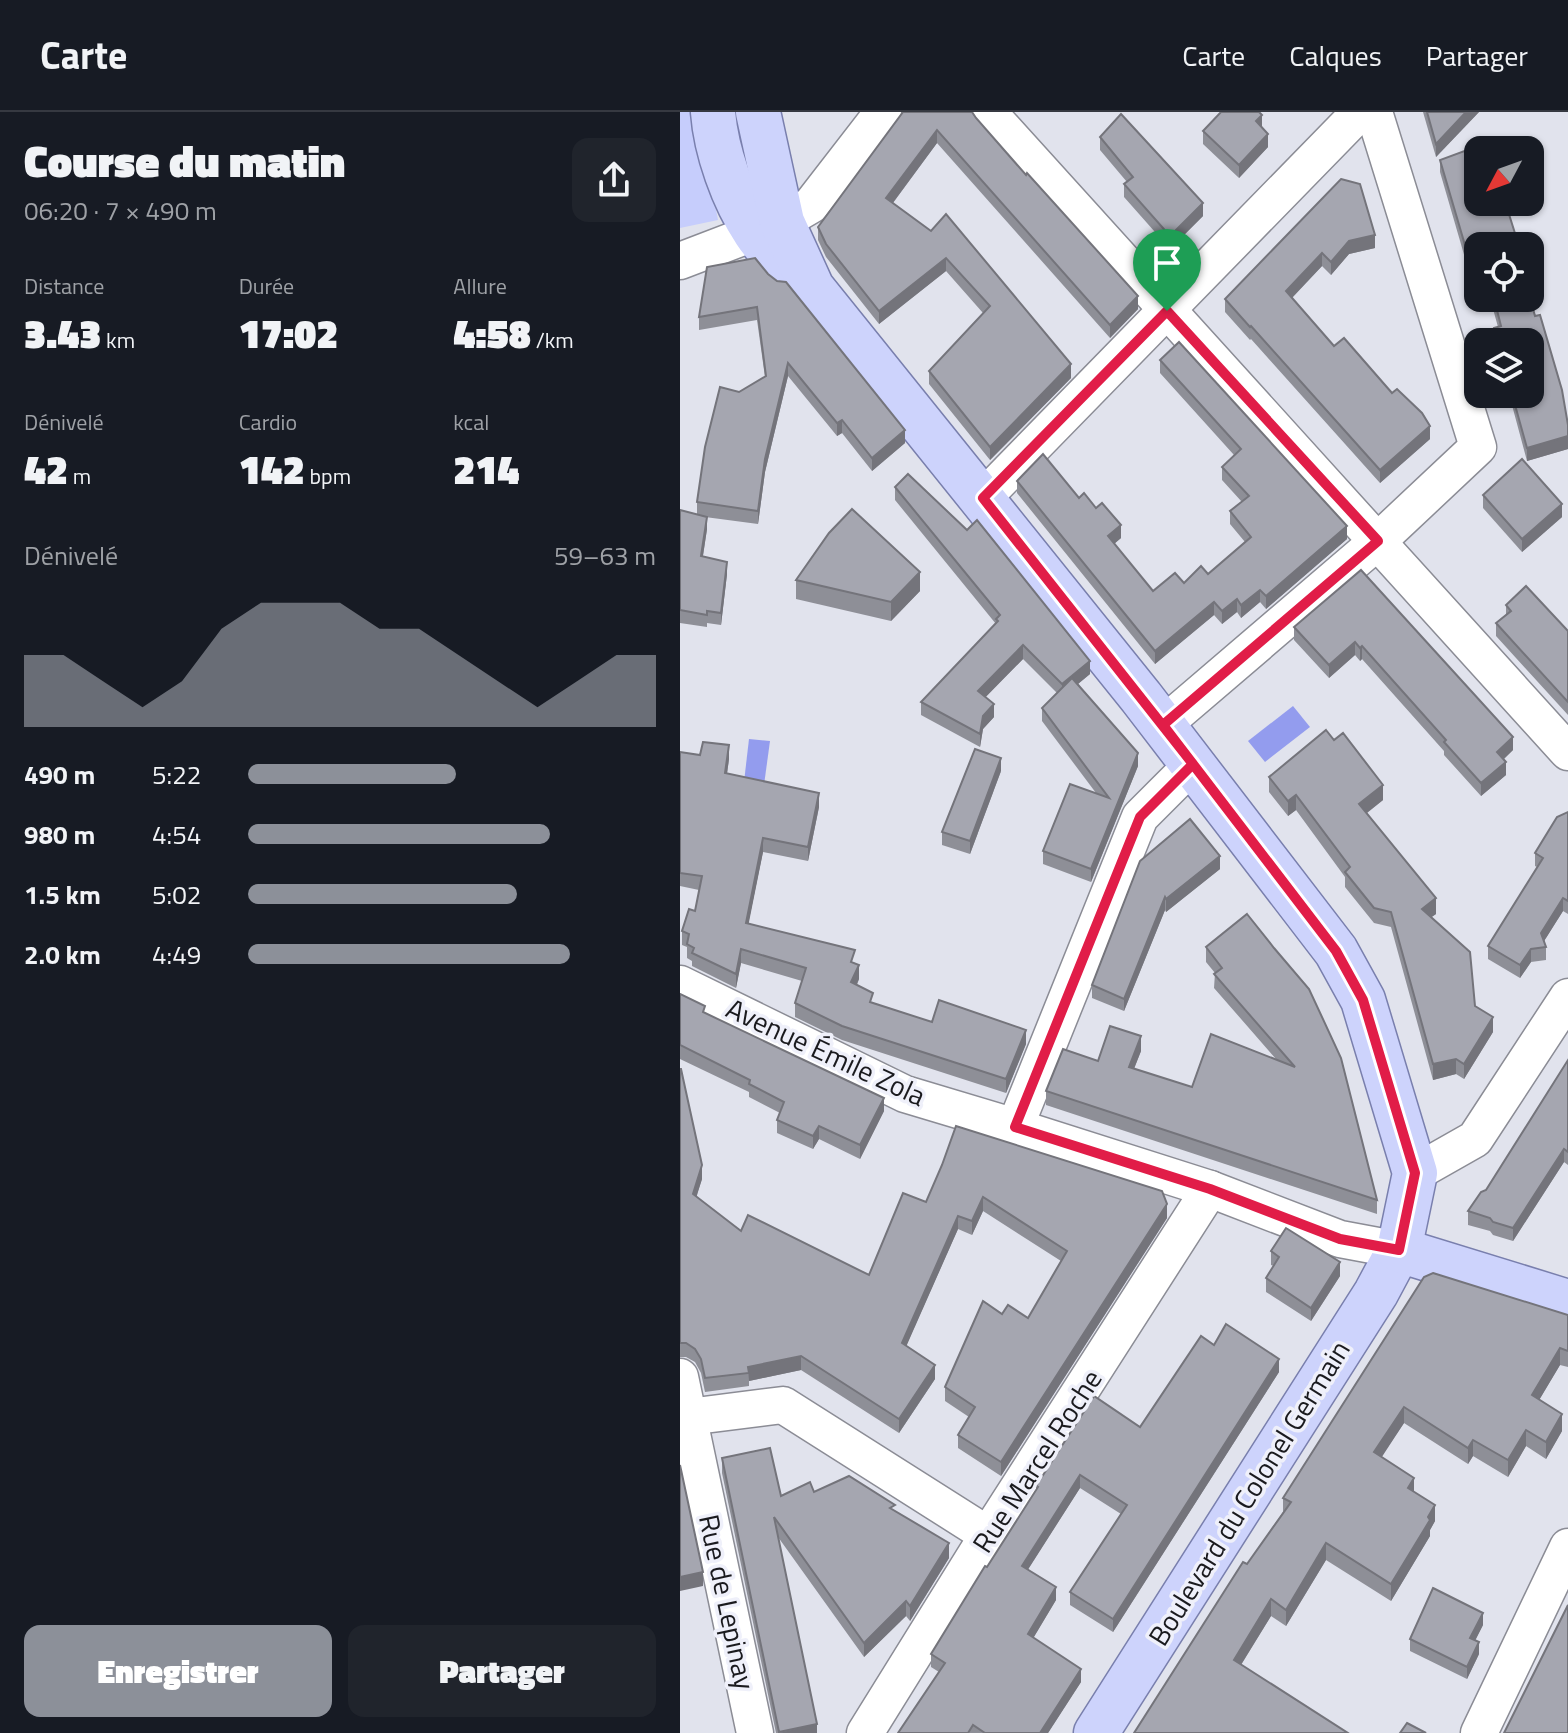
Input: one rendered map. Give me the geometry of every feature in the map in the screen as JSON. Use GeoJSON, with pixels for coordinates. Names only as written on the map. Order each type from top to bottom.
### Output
{"type":"FeatureCollection","features":[{"type":"Feature","properties":{"kind":"main road"},"geometry":{"type":"LineString","coordinates":[[758,114],[768,227]]}},
{"type":"Feature","properties":{"kind":"main road"},"geometry":{"type":"LineString","coordinates":[[713,116],[733,190],[768,227],[812,288],[1163,725],[1336,951],[1363,1000],[1415,1173]]}},
{"type":"Feature","properties":{"kind":"main road","name":"Boulevard du Colonel Germain"},"geometry":{"type":"LineString","coordinates":[[1096,1733],[1376,1293],[1399,1250],[1415,1173]]}},
{"type":"Feature","properties":{"kind":"main road","name":"Avenue Émile Zola"},"geometry":{"type":"LineString","coordinates":[[1399,1250],[1568,1302]]}},
{"type":"Feature","properties":{"kind":"street"},"geometry":{"type":"LineString","coordinates":[[680,261],[768,227],[811,205],[883,112]]}},
{"type":"Feature","properties":{"kind":"street"},"geometry":{"type":"LineString","coordinates":[[988,112],[1568,752]]}},
{"type":"Feature","properties":{"kind":"street"},"geometry":{"type":"LineString","coordinates":[[983,498],[1360,112]]}},
{"type":"Feature","properties":{"kind":"street"},"geometry":{"type":"LineString","coordinates":[[1163,725],[1378,541],[1478,447],[1374,112]]}},
{"type":"Feature","properties":{"kind":"street"},"geometry":{"type":"LineString","coordinates":[[1015,1127],[1140,817],[1193,764]]}},
{"type":"Feature","properties":{"kind":"street","name":"Avenue Émile Zola"},"geometry":{"type":"LineString","coordinates":[[680,984],[905,1094],[1210,1189],[1340,1239],[1399,1250]]}},
{"type":"Feature","properties":{"kind":"street"},"geometry":{"type":"LineString","coordinates":[[1415,1173],[1475,1139],[1568,997]]}},
{"type":"Feature","properties":{"kind":"street","name":"Rue Marcel Roche"},"geometry":{"type":"LineString","coordinates":[[865,1733],[1210,1189]]}},
{"type":"Feature","properties":{"kind":"street","name":"Rue de Lepinay"},"geometry":{"type":"LineString","coordinates":[[680,1377],[755,1733]]}},
{"type":"Feature","properties":{"kind":"street"},"geometry":{"type":"LineString","coordinates":[[688,1417],[783,1405],[988,1535]]}},
{"type":"Feature","properties":{"kind":"street"},"geometry":{"type":"LineString","coordinates":[[1479,1733],[1568,1547]]}},
{"type":"Feature","properties":{"kind":"shaded area"},"geometry":{"type":"Polygon","coordinates":[[[680,112],[698,112],[718,220],[680,228],[680,112]]]}},
{"type":"Feature","properties":{"kind":"water"},"geometry":{"type":"Polygon","coordinates":[[[1293,706],[1310,727],[1265,762],[1248,741],[1293,706]]]}},
{"type":"Feature","properties":{"kind":"water"},"geometry":{"type":"Polygon","coordinates":[[[749,739],[770,741],[764,785],[744,782],[749,739]]]}},
{"type":"Feature","properties":{"kind":"building"},"geometry":{"type":"Polygon","coordinates":[[[903,112],[972,112],[1138,296],[1110,325],[937,130],[886,198],[931,231],[946,214],[1071,364],[990,447],[929,371],[990,306],[946,258],[879,311],[826,244],[818,227],[903,112]]]}},
{"type":"Feature","properties":{"kind":"building"},"geometry":{"type":"Polygon","coordinates":[[[1221,112],[1259,112],[1262,115],[1256,121],[1268,134],[1239,165],[1203,131],[1221,112]]]}},
{"type":"Feature","properties":{"kind":"building"},"geometry":{"type":"Polygon","coordinates":[[[1427,112],[1466,112],[1436,144],[1427,112]]]}},
{"type":"Feature","properties":{"kind":"building"},"geometry":{"type":"Polygon","coordinates":[[[1121,114],[1203,203],[1170,236],[1124,184],[1133,177],[1100,137],[1121,114]]]}},
{"type":"Feature","properties":{"kind":"building"},"geometry":{"type":"Polygon","coordinates":[[[1464,151],[1464,216],[1510,216],[1515,232],[1464,232],[1464,242],[1440,160],[1464,151]]]}},
{"type":"Feature","properties":{"kind":"building"},"geometry":{"type":"Polygon","coordinates":[[[1341,179],[1360,184],[1375,235],[1349,241],[1331,262],[1322,253],[1286,291],[1334,346],[1344,338],[1392,393],[1397,389],[1422,413],[1430,426],[1380,470],[1225,299],[1341,179]]]}},
{"type":"Feature","properties":{"kind":"building"},"geometry":{"type":"Polygon","coordinates":[[[755,258],[777,281],[786,282],[905,430],[872,458],[842,420],[837,423],[788,363],[765,459],[758,511],[697,502],[705,447],[720,387],[739,392],[766,376],[757,307],[699,317],[707,267],[755,258]]]}},
{"type":"Feature","properties":{"kind":"building"},"geometry":{"type":"Polygon","coordinates":[[[1498,312],[1534,312],[1535,316],[1540,315],[1544,328],[1494,328],[1501,326],[1498,312]]]}},
{"type":"Feature","properties":{"kind":"building"},"geometry":{"type":"Polygon","coordinates":[[[1544,329],[1562,390],[1568,436],[1527,448],[1516,408],[1544,408],[1544,329]]]}},
{"type":"Feature","properties":{"kind":"building"},"geometry":{"type":"Polygon","coordinates":[[[1179,342],[1347,526],[1266,596],[1260,590],[1241,605],[1237,599],[1222,611],[1214,602],[1155,651],[1017,481],[1043,454],[1079,498],[1084,493],[1096,508],[1102,503],[1121,525],[1108,536],[1153,591],[1175,573],[1184,583],[1201,566],[1208,574],[1251,537],[1230,511],[1249,496],[1222,467],[1241,449],[1160,360],[1179,342]]]}},
{"type":"Feature","properties":{"kind":"building"},"geometry":{"type":"Polygon","coordinates":[[[1522,459],[1562,504],[1522,539],[1483,495],[1522,459]]]}},
{"type":"Feature","properties":{"kind":"building"},"geometry":{"type":"Polygon","coordinates":[[[908,474],[967,530],[977,520],[1090,661],[1062,684],[1023,645],[978,691],[994,704],[983,716],[980,734],[921,702],[998,621],[996,619],[1000,615],[895,487],[908,474]]]}},
{"type":"Feature","properties":{"kind":"building"},"geometry":{"type":"Polygon","coordinates":[[[852,509],[920,572],[891,602],[796,580],[829,533],[852,509]]]}},
{"type":"Feature","properties":{"kind":"building"},"geometry":{"type":"Polygon","coordinates":[[[680,510],[707,517],[701,556],[727,562],[721,613],[707,611],[707,615],[680,610],[680,510]]]}},
{"type":"Feature","properties":{"kind":"building"},"geometry":{"type":"Polygon","coordinates":[[[1361,570],[1513,737],[1497,752],[1506,762],[1481,783],[1362,646],[1360,648],[1355,642],[1329,665],[1294,627],[1361,570]]]}},
{"type":"Feature","properties":{"kind":"building"},"geometry":{"type":"Polygon","coordinates":[[[1526,586],[1568,631],[1568,702],[1496,623],[1511,611],[1506,605],[1526,586]]]}},
{"type":"Feature","properties":{"kind":"building"},"geometry":{"type":"Polygon","coordinates":[[[1072,678],[1138,753],[1091,869],[1043,851],[1070,784],[1109,798],[1042,708],[1072,678]]]}},
{"type":"Feature","properties":{"kind":"building"},"geometry":{"type":"Polygon","coordinates":[[[1326,730],[1334,740],[1343,733],[1383,785],[1359,804],[1436,898],[1422,909],[1470,952],[1475,1006],[1493,1017],[1464,1064],[1456,1059],[1433,1064],[1391,912],[1374,908],[1345,872],[1350,867],[1296,795],[1288,801],[1269,777],[1326,730]]]}},
{"type":"Feature","properties":{"kind":"building"},"geometry":{"type":"Polygon","coordinates":[[[703,742],[729,745],[725,773],[819,793],[808,847],[763,838],[746,923],[855,950],[851,962],[859,965],[851,982],[873,993],[870,1002],[932,1022],[939,1000],[1026,1030],[1006,1079],[842,1026],[795,1003],[806,968],[741,949],[736,974],[692,953],[694,948],[687,944],[689,934],[682,931],[689,909],[695,911],[702,876],[680,873],[680,752],[700,755],[703,742]]]}},
{"type":"Feature","properties":{"kind":"building"},"geometry":{"type":"Polygon","coordinates":[[[975,749],[1001,758],[970,841],[942,832],[975,749]]]}},
{"type":"Feature","properties":{"kind":"building"},"geometry":{"type":"Polygon","coordinates":[[[1568,812],[1568,901],[1563,898],[1541,933],[1546,947],[1531,949],[1520,965],[1488,946],[1543,858],[1535,853],[1557,817],[1568,812]]]}},
{"type":"Feature","properties":{"kind":"building"},"geometry":{"type":"Polygon","coordinates":[[[1190,819],[1220,856],[1165,897],[1124,999],[1092,985],[1140,861],[1190,819]]]}},
{"type":"Feature","properties":{"kind":"building"},"geometry":{"type":"Polygon","coordinates":[[[1247,914],[1309,989],[1341,1058],[1377,1200],[1046,1091],[1063,1049],[1098,1061],[1110,1026],[1141,1036],[1129,1067],[1192,1087],[1211,1034],[1295,1067],[1214,974],[1222,968],[1206,947],[1247,914]]]}},
{"type":"Feature","properties":{"kind":"building"},"geometry":{"type":"Polygon","coordinates":[[[680,994],[705,1006],[703,1012],[884,1098],[860,1145],[819,1126],[813,1136],[777,1120],[784,1102],[749,1084],[750,1080],[680,1045],[680,994]]]}},
{"type":"Feature","properties":{"kind":"building"},"geometry":{"type":"Polygon","coordinates":[[[1568,1060],[1568,1152],[1564,1149],[1513,1228],[1468,1211],[1481,1192],[1486,1190],[1568,1060]]]}},
{"type":"Feature","properties":{"kind":"building"},"geometry":{"type":"Polygon","coordinates":[[[680,1069],[702,1165],[693,1194],[741,1231],[748,1215],[869,1275],[903,1193],[926,1202],[956,1126],[1162,1191],[1167,1204],[1001,1462],[958,1435],[975,1407],[945,1387],[983,1301],[1002,1314],[1008,1305],[1028,1318],[1067,1251],[983,1197],[972,1221],[958,1216],[902,1343],[935,1365],[899,1419],[801,1356],[748,1367],[749,1373],[705,1378],[701,1359],[695,1349],[680,1343],[680,1069]]]}},
{"type":"Feature","properties":{"kind":"building"},"geometry":{"type":"Polygon","coordinates":[[[1286,1228],[1340,1262],[1311,1308],[1266,1278],[1279,1257],[1271,1251],[1286,1228]]]}},
{"type":"Feature","properties":{"kind":"building"},"geometry":{"type":"Polygon","coordinates":[[[1433,1273],[1568,1315],[1568,1351],[1560,1348],[1532,1395],[1562,1414],[1546,1442],[1526,1430],[1508,1460],[1473,1440],[1468,1448],[1404,1407],[1374,1452],[1414,1478],[1408,1488],[1435,1505],[1428,1517],[1430,1520],[1391,1584],[1326,1543],[1286,1610],[1271,1599],[1234,1660],[1348,1733],[1134,1733],[1243,1562],[1247,1564],[1291,1502],[1283,1498],[1424,1277],[1433,1273]]]}},
{"type":"Feature","properties":{"kind":"building"},"geometry":{"type":"Polygon","coordinates":[[[1226,1324],[1279,1359],[1113,1619],[1070,1592],[1127,1505],[1080,1475],[1022,1566],[1056,1587],[1028,1634],[1081,1669],[1040,1733],[985,1733],[973,1725],[968,1733],[898,1733],[945,1663],[931,1654],[1094,1396],[1140,1427],[1201,1336],[1214,1345],[1226,1324]]]}},
{"type":"Feature","properties":{"kind":"building"},"geometry":{"type":"Polygon","coordinates":[[[770,1448],[781,1496],[810,1482],[814,1492],[849,1476],[895,1505],[890,1508],[949,1543],[910,1606],[906,1601],[864,1643],[774,1517],[817,1724],[779,1732],[722,1458],[770,1448]]]}},
{"type":"Feature","properties":{"kind":"building"},"geometry":{"type":"Polygon","coordinates":[[[680,1465],[703,1572],[680,1577],[680,1465]]]}},
{"type":"Feature","properties":{"kind":"building"},"geometry":{"type":"Polygon","coordinates":[[[1433,1588],[1483,1613],[1470,1638],[1479,1642],[1467,1667],[1410,1639],[1433,1588]]]}},
{"type":"Feature","properties":{"kind":"building"},"geometry":{"type":"Polygon","coordinates":[[[1568,1605],[1568,1733],[1504,1733],[1568,1605]]]}},
{"type":"Feature","properties":{"kind":"building"},"geometry":{"type":"Polygon","coordinates":[[[1407,1723],[1426,1733],[1400,1733],[1407,1723]]]}},
{"type":"Feature","properties":{"kind":"route"},"geometry":{"type":"LineString","coordinates":[[1167,311],[1378,541],[1163,725],[1265,857],[1336,951],[1363,1000],[1415,1173],[1399,1250],[1340,1239],[1210,1189],[1015,1127],[1140,817],[1193,764],[983,498],[1167,311]]}}]}
